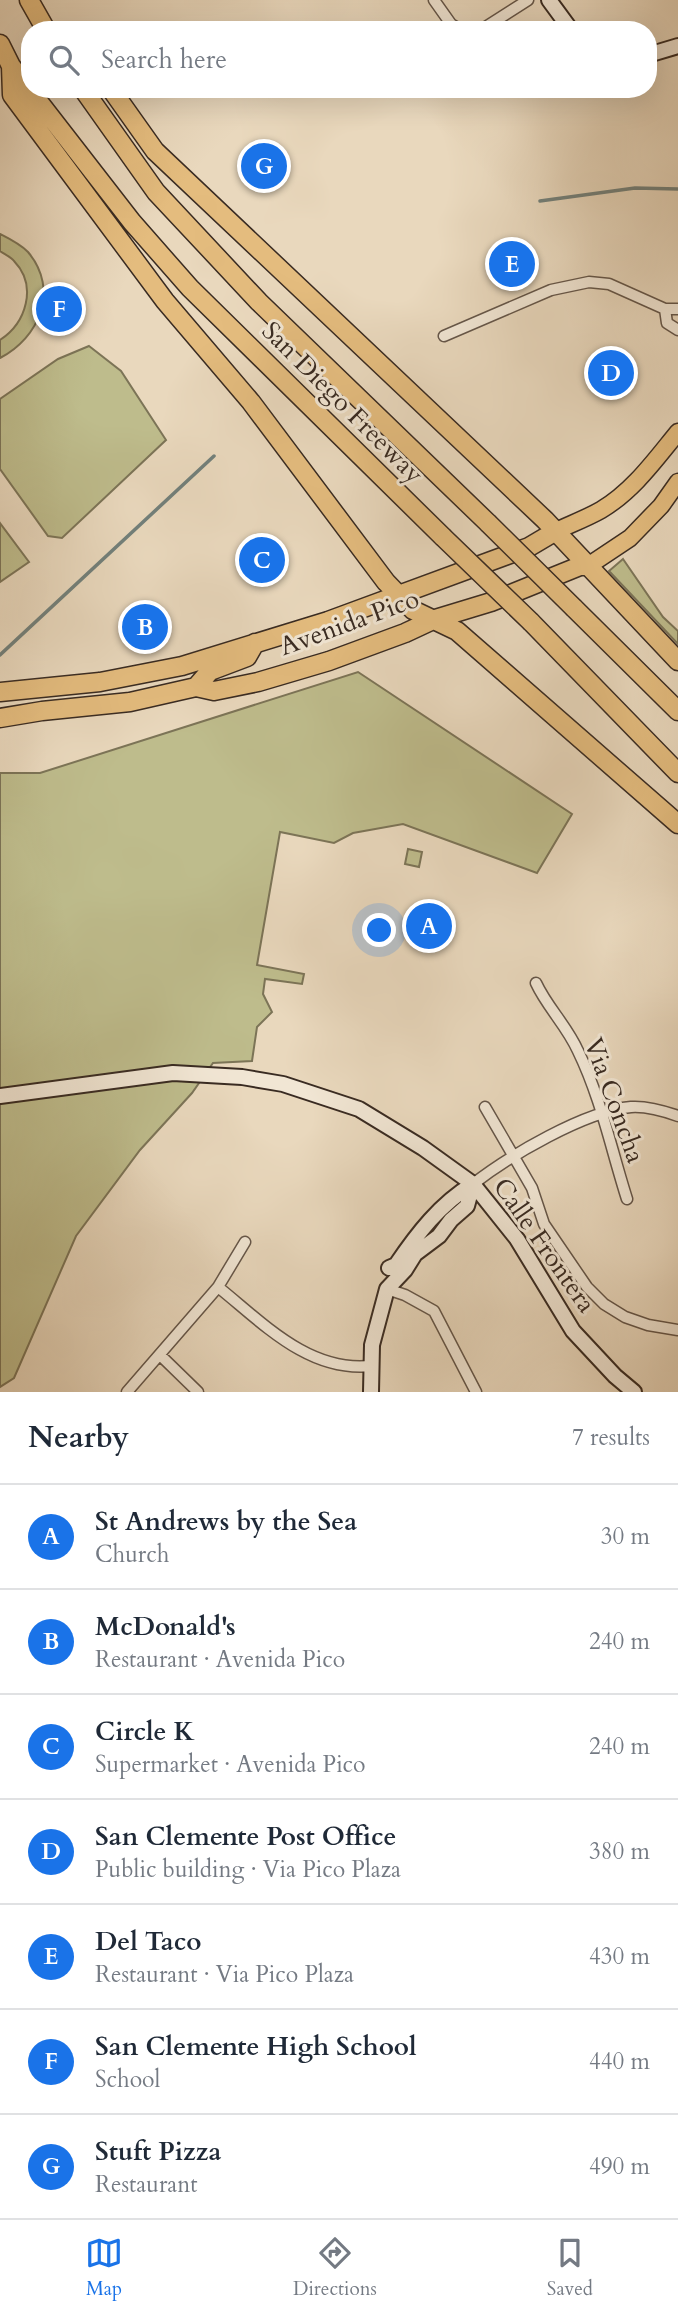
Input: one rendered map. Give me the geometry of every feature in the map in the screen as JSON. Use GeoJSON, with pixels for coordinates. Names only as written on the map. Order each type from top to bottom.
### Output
{"type":"FeatureCollection","features":[{"type":"Feature","properties":{"kind":"highway"},"geometry":{"type":"LineString","coordinates":[[29,0],[40,21]]}},
{"type":"Feature","properties":{"kind":"highway","name":"San Diego Freeway"},"geometry":{"type":"LineString","coordinates":[[0,44],[21,79]]}},
{"type":"Feature","properties":{"kind":"highway"},"geometry":{"type":"LineString","coordinates":[[11,66],[12,95],[165,300],[251,402],[384,580],[413,610],[457,631],[678,824]]}},
{"type":"Feature","properties":{"kind":"highway","name":"San Diego Freeway"},"geometry":{"type":"LineString","coordinates":[[36,98],[132,222],[190,288],[531,622],[678,773]]}},
{"type":"Feature","properties":{"kind":"highway","name":"San Diego Freeway"},"geometry":{"type":"LineString","coordinates":[[89,98],[156,192],[249,292],[678,711]]}},
{"type":"Feature","properties":{"kind":"highway"},"geometry":{"type":"LineString","coordinates":[[117,98],[155,151],[556,531],[678,661]]}},
{"type":"Feature","properties":{"kind":"highway","name":"Avenida Pico"},"geometry":{"type":"LineString","coordinates":[[0,692],[132,678],[182,666],[328,621],[529,547],[556,531]]}},
{"type":"Feature","properties":{"kind":"highway","name":"Avenida Pico"},"geometry":{"type":"LineString","coordinates":[[0,718],[130,702],[196,687],[214,691],[268,679],[329,661],[435,619],[491,602],[580,566],[588,566]]}},
{"type":"Feature","properties":{"kind":"highway"},"geometry":{"type":"LineString","coordinates":[[196,687],[210,671],[247,657],[255,643]]}},
{"type":"Feature","properties":{"kind":"highway"},"geometry":{"type":"LineString","coordinates":[[130,702],[134,694],[147,685],[177,678],[182,666]]}},
{"type":"Feature","properties":{"kind":"main road"},"geometry":{"type":"LineString","coordinates":[[556,531],[601,509],[626,491],[654,463],[678,432]]}},
{"type":"Feature","properties":{"kind":"main road","name":"Avenida Pico"},"geometry":{"type":"LineString","coordinates":[[588,566],[630,538],[661,506],[678,482]]}},
{"type":"Feature","properties":{"kind":"street"},"geometry":{"type":"LineString","coordinates":[[434,0],[449,21]]}},
{"type":"Feature","properties":{"kind":"street"},"geometry":{"type":"LineString","coordinates":[[495,21],[528,0]]}},
{"type":"Feature","properties":{"kind":"street"},"geometry":{"type":"LineString","coordinates":[[549,0],[564,21]]}},
{"type":"Feature","properties":{"kind":"street"},"geometry":{"type":"LineString","coordinates":[[657,53],[678,47]]}},
{"type":"Feature","properties":{"kind":"street"},"geometry":{"type":"LineString","coordinates":[[444,336],[551,290],[589,282],[609,284],[665,309],[678,309]]}},
{"type":"Feature","properties":{"kind":"street"},"geometry":{"type":"LineString","coordinates":[[665,309],[667,323],[678,330]]}},
{"type":"Feature","properties":{"kind":"street","name":"Via Concha"},"geometry":{"type":"LineString","coordinates":[[536,983],[544,1000],[563,1023],[577,1048],[603,1114],[627,1199]]}},
{"type":"Feature","properties":{"kind":"street","name":"Calle Frontera"},"geometry":{"type":"LineString","coordinates":[[0,1096],[173,1073],[242,1077],[283,1084],[359,1109],[423,1148],[473,1184],[517,1239],[573,1331],[615,1376],[634,1392]]}},
{"type":"Feature","properties":{"kind":"street"},"geometry":{"type":"LineString","coordinates":[[485,1107],[532,1188],[548,1231],[594,1295],[615,1312],[634,1321],[678,1330]]}},
{"type":"Feature","properties":{"kind":"street"},"geometry":{"type":"LineString","coordinates":[[387,1289],[405,1270],[415,1254],[422,1227],[455,1195],[512,1156],[603,1114],[632,1107],[678,1116]]}},
{"type":"Feature","properties":{"kind":"street"},"geometry":{"type":"LineString","coordinates":[[370,1392],[375,1327],[387,1289],[389,1268],[396,1265],[419,1238],[447,1227],[467,1206],[473,1184]]}},
{"type":"Feature","properties":{"kind":"street"},"geometry":{"type":"LineString","coordinates":[[438,1213],[447,1227]]}},
{"type":"Feature","properties":{"kind":"street"},"geometry":{"type":"LineString","coordinates":[[127,1392],[218,1287],[246,1242]]}},
{"type":"Feature","properties":{"kind":"street"},"geometry":{"type":"LineString","coordinates":[[218,1287],[286,1341],[312,1358],[358,1367],[370,1366]]}},
{"type":"Feature","properties":{"kind":"street"},"geometry":{"type":"LineString","coordinates":[[387,1289],[405,1295],[434,1311],[476,1392]]}},
{"type":"Feature","properties":{"kind":"street"},"geometry":{"type":"LineString","coordinates":[[160,1355],[198,1392]]}},
{"type":"Feature","properties":{"kind":"shaded area"},"geometry":{"type":"Polygon","coordinates":[[[0,234],[28,252],[38,267],[43,282],[43,297],[41,312],[34,326],[14,349],[0,358],[0,340],[17,324],[26,304],[27,292],[21,271],[13,260],[0,251],[0,234]]]}},
{"type":"Feature","properties":{"kind":"shaded area"},"geometry":{"type":"Polygon","coordinates":[[[89,346],[121,371],[166,440],[62,538],[48,536],[0,469],[0,399],[58,359],[89,346]]]}},
{"type":"Feature","properties":{"kind":"shaded area"},"geometry":{"type":"Polygon","coordinates":[[[0,523],[29,562],[0,582],[0,523]]]}},
{"type":"Feature","properties":{"kind":"shaded area"},"geometry":{"type":"Polygon","coordinates":[[[623,559],[663,617],[678,631],[678,644],[609,571],[623,559]]]}},
{"type":"Feature","properties":{"kind":"shaded area"},"geometry":{"type":"Polygon","coordinates":[[[358,672],[572,814],[537,873],[403,824],[353,833],[334,843],[280,832],[257,965],[304,974],[302,984],[265,979],[263,994],[272,1012],[257,1027],[252,1061],[213,1063],[192,1093],[140,1150],[76,1236],[14,1378],[0,1387],[0,773],[40,773],[358,672]]]}},
{"type":"Feature","properties":{"kind":"shaded area"},"geometry":{"type":"Polygon","coordinates":[[[408,849],[422,852],[419,867],[405,864],[408,849]]]}},
{"type":"Feature","properties":{"kind":"waterway"},"geometry":{"type":"LineString","coordinates":[[540,201],[635,188],[678,189]]}},
{"type":"Feature","properties":{"kind":"waterway"},"geometry":{"type":"LineString","coordinates":[[0,655],[214,456]]}},
{"type":"Feature","properties":{"kind":"place","name":"Stuft Pizza"},"geometry":{"type":"Point","coordinates":[264,166]}},
{"type":"Feature","properties":{"kind":"place","name":"Del Taco"},"geometry":{"type":"Point","coordinates":[512,264]}},
{"type":"Feature","properties":{"kind":"place","name":"San Clemente High School"},"geometry":{"type":"Point","coordinates":[59,309]}},
{"type":"Feature","properties":{"kind":"place","name":"San Clemente Post Office"},"geometry":{"type":"Point","coordinates":[611,373]}},
{"type":"Feature","properties":{"kind":"place","name":"Circle K"},"geometry":{"type":"Point","coordinates":[262,560]}},
{"type":"Feature","properties":{"kind":"place","name":"McDonald's"},"geometry":{"type":"Point","coordinates":[145,627]}},
{"type":"Feature","properties":{"kind":"place","name":"St Andrews by the Sea"},"geometry":{"type":"Point","coordinates":[429,926]}}]}
